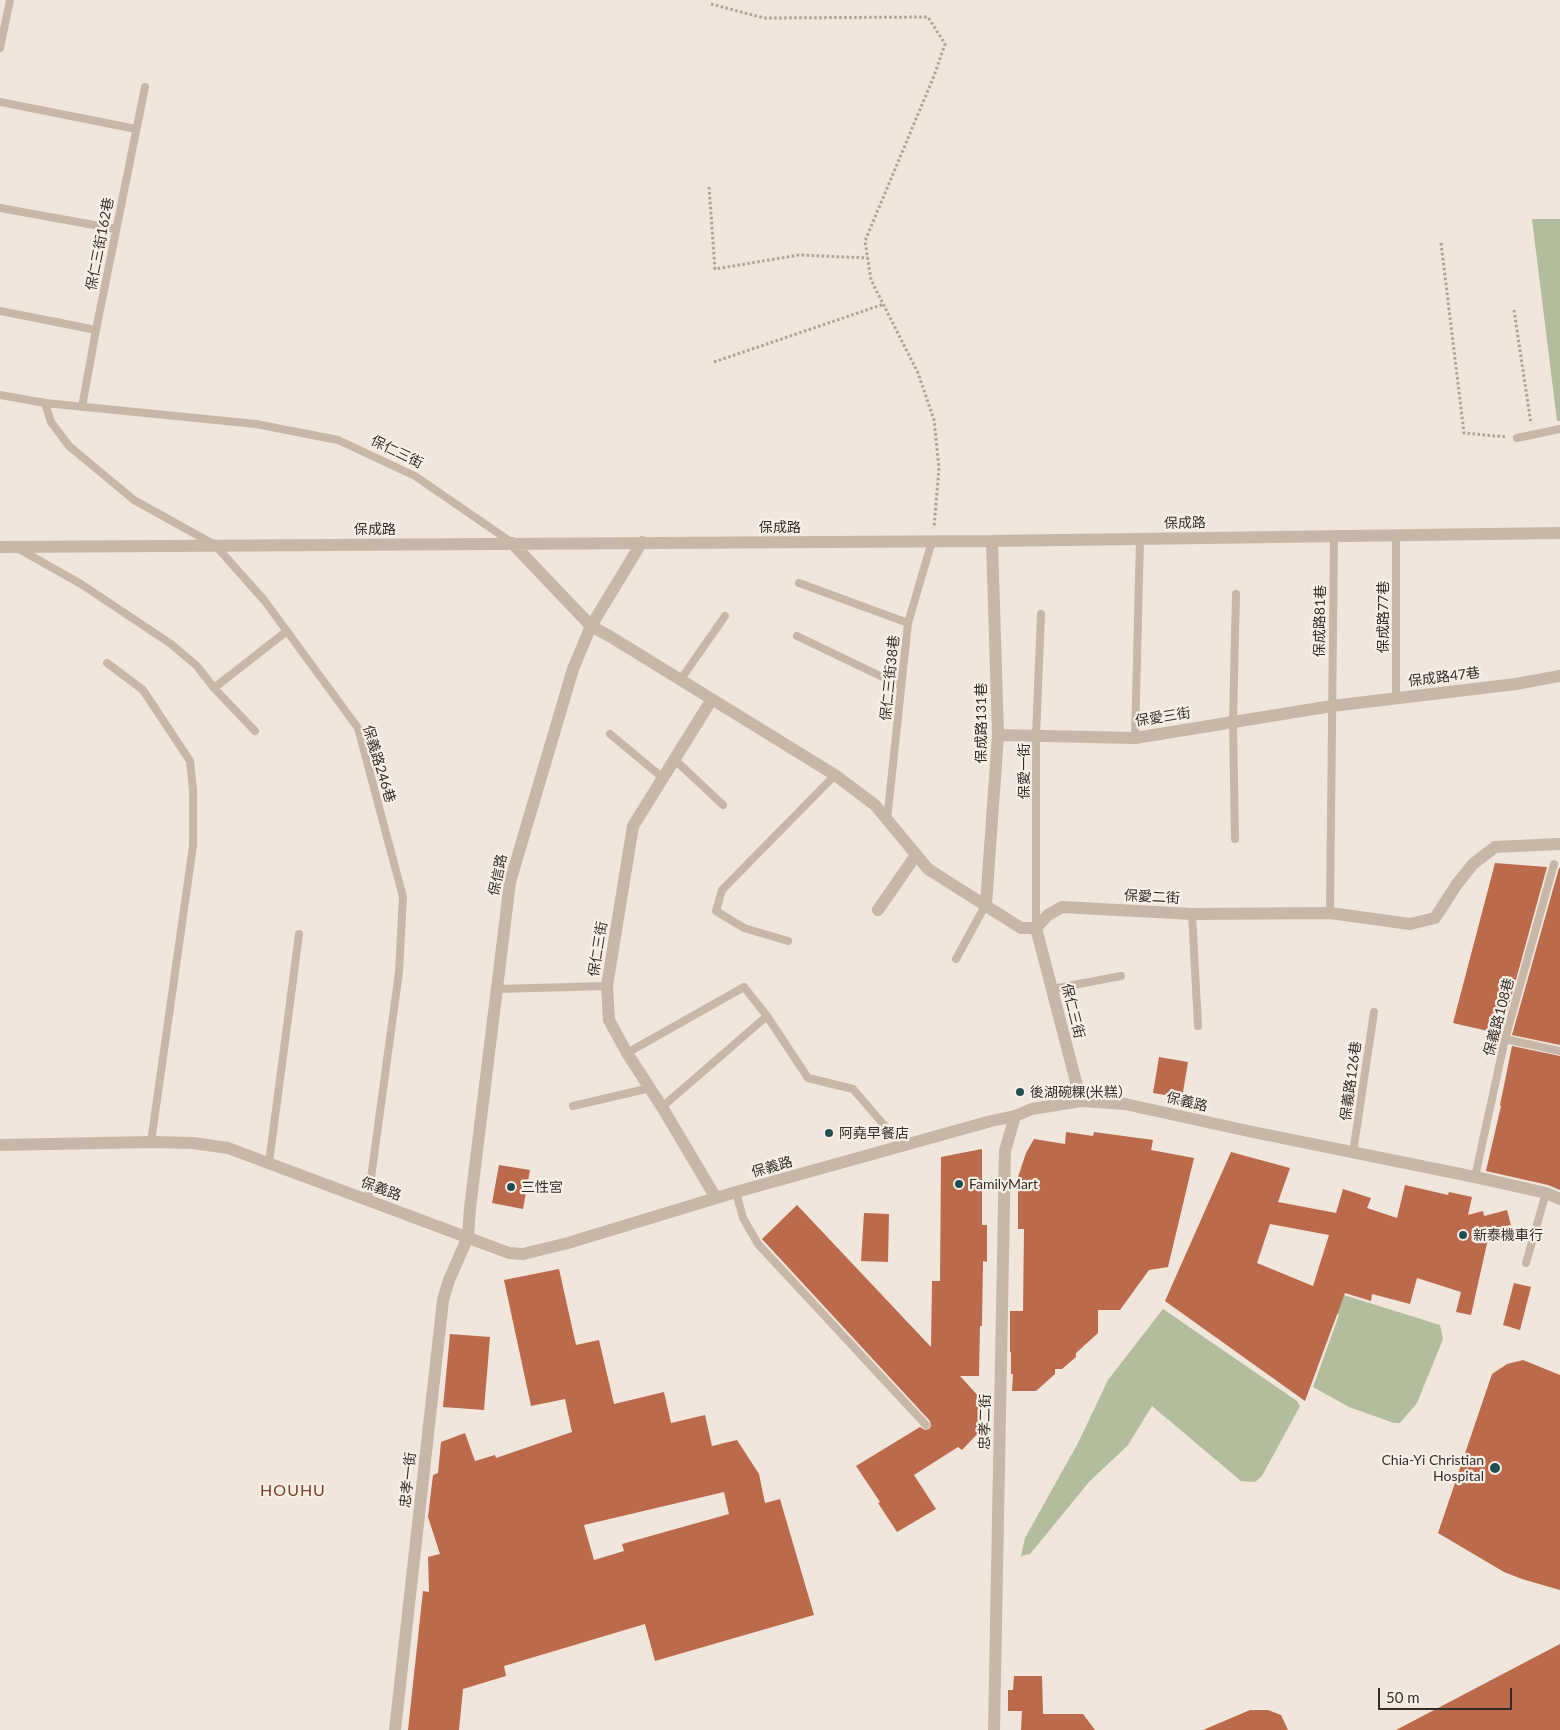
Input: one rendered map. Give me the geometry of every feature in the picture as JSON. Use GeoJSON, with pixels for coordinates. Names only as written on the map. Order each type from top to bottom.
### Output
{"type":"FeatureCollection","features":[{"type":"Feature","properties":{"kind":"street","name":"保成路"},"geometry":{"type":"LineString","coordinates":[[0,547],[992,541],[1560,533]]}},
{"type":"Feature","properties":{"kind":"street","name":"保成路131巷"},"geometry":{"type":"LineString","coordinates":[[986,904],[998,735],[992,541]]}},
{"type":"Feature","properties":{"kind":"street","name":"保信路"},"geometry":{"type":"LineString","coordinates":[[468,1237],[510,882],[573,668],[591,626],[642,542]]}},
{"type":"Feature","properties":{"kind":"street","name":"保仁三街"},"geometry":{"type":"LineString","coordinates":[[512,543],[591,626],[681,679],[835,775],[875,805],[928,869],[986,904]]}},
{"type":"Feature","properties":{"kind":"street","name":"保成路47巷"},"geometry":{"type":"LineString","coordinates":[[1332,706],[1516,684],[1560,676]]}},
{"type":"Feature","properties":{"kind":"street","name":"保仁三街"},"geometry":{"type":"LineString","coordinates":[[712,699],[633,826],[607,986],[609,1020],[627,1053],[662,1107],[716,1198]]}},
{"type":"Feature","properties":{"kind":"street","name":"保愛三街"},"geometry":{"type":"LineString","coordinates":[[998,735],[1134,738],[1332,706]]}},
{"type":"Feature","properties":{"kind":"street","name":"保愛二街"},"geometry":{"type":"LineString","coordinates":[[1036,928],[1048,914],[1062,907],[1192,914],[1330,913],[1410,924],[1435,918],[1456,884],[1473,864],[1495,847],[1560,844]]}},
{"type":"Feature","properties":{"kind":"street"},"geometry":{"type":"LineString","coordinates":[[878,910],[916,855]]}},
{"type":"Feature","properties":{"kind":"street"},"geometry":{"type":"LineString","coordinates":[[986,904],[1021,928],[1036,928]]}},
{"type":"Feature","properties":{"kind":"street","name":"保仁三街"},"geometry":{"type":"LineString","coordinates":[[1036,928],[1081,1101]]}},
{"type":"Feature","properties":{"kind":"street","name":"保義路"},"geometry":{"type":"LineString","coordinates":[[0,1144],[151,1142],[194,1143],[228,1148],[509,1253],[523,1254],[568,1243],[736,1192],[1015,1116],[1032,1108],[1081,1101],[1125,1104],[1248,1132],[1475,1177],[1546,1193],[1560,1199]]}},
{"type":"Feature","properties":{"kind":"street","name":"忠孝二街"},"geometry":{"type":"LineString","coordinates":[[994,1730],[1005,1151],[1015,1116]]}},
{"type":"Feature","properties":{"kind":"street","name":"忠孝一街"},"geometry":{"type":"LineString","coordinates":[[395,1730],[443,1300],[449,1280],[468,1237]]}},
{"type":"Feature","properties":{"kind":"lane"},"geometry":{"type":"LineString","coordinates":[[0,48],[10,0]]}},
{"type":"Feature","properties":{"kind":"lane","name":"保仁三街162巷"},"geometry":{"type":"LineString","coordinates":[[82,407],[145,87]]}},
{"type":"Feature","properties":{"kind":"lane"},"geometry":{"type":"LineString","coordinates":[[0,102],[136,129]]}},
{"type":"Feature","properties":{"kind":"lane"},"geometry":{"type":"LineString","coordinates":[[0,208],[116,229]]}},
{"type":"Feature","properties":{"kind":"lane"},"geometry":{"type":"LineString","coordinates":[[0,310],[96,330]]}},
{"type":"Feature","properties":{"kind":"lane","name":"保仁三街"},"geometry":{"type":"LineString","coordinates":[[0,395],[45,403],[256,424],[338,440],[416,476],[512,543]]}},
{"type":"Feature","properties":{"kind":"lane","name":"保義路246巷"},"geometry":{"type":"LineString","coordinates":[[45,403],[51,422],[69,446],[134,500],[216,545],[264,600],[358,728],[403,897],[399,972],[368,1200]]}},
{"type":"Feature","properties":{"kind":"lane"},"geometry":{"type":"LineString","coordinates":[[1517,438],[1560,429]]}},
{"type":"Feature","properties":{"kind":"lane","name":"保成路77巷"},"geometry":{"type":"LineString","coordinates":[[1396,535],[1396,698]]}},
{"type":"Feature","properties":{"kind":"lane","name":"保成路81巷"},"geometry":{"type":"LineString","coordinates":[[1332,706],[1334,536]]}},
{"type":"Feature","properties":{"kind":"lane"},"geometry":{"type":"LineString","coordinates":[[1134,738],[1140,539]]}},
{"type":"Feature","properties":{"kind":"lane","name":"保仁三街38巷"},"geometry":{"type":"LineString","coordinates":[[887,820],[908,623],[932,541]]}},
{"type":"Feature","properties":{"kind":"lane"},"geometry":{"type":"LineString","coordinates":[[15,546],[81,584],[171,644],[197,666],[214,688],[255,731]]}},
{"type":"Feature","properties":{"kind":"lane"},"geometry":{"type":"LineString","coordinates":[[799,583],[908,623]]}},
{"type":"Feature","properties":{"kind":"lane"},"geometry":{"type":"LineString","coordinates":[[1235,839],[1233,721],[1236,594]]}},
{"type":"Feature","properties":{"kind":"lane","name":"保愛一街"},"geometry":{"type":"LineString","coordinates":[[1036,928],[1036,736],[1041,614]]}},
{"type":"Feature","properties":{"kind":"lane"},"geometry":{"type":"LineString","coordinates":[[681,679],[725,616]]}},
{"type":"Feature","properties":{"kind":"lane"},"geometry":{"type":"LineString","coordinates":[[214,688],[287,631]]}},
{"type":"Feature","properties":{"kind":"lane"},"geometry":{"type":"LineString","coordinates":[[797,636],[901,686]]}},
{"type":"Feature","properties":{"kind":"lane"},"geometry":{"type":"LineString","coordinates":[[107,663],[143,690],[190,761],[193,790],[193,846],[151,1142]]}},
{"type":"Feature","properties":{"kind":"lane"},"geometry":{"type":"LineString","coordinates":[[1330,913],[1332,706]]}},
{"type":"Feature","properties":{"kind":"lane"},"geometry":{"type":"LineString","coordinates":[[610,734],[663,778]]}},
{"type":"Feature","properties":{"kind":"lane"},"geometry":{"type":"LineString","coordinates":[[674,760],[723,805]]}},
{"type":"Feature","properties":{"kind":"lane"},"geometry":{"type":"LineString","coordinates":[[788,941],[744,928],[716,912],[722,890],[835,775]]}},
{"type":"Feature","properties":{"kind":"lane","name":"保義路108巷"},"geometry":{"type":"LineString","coordinates":[[1475,1177],[1506,1039],[1554,864]]}},
{"type":"Feature","properties":{"kind":"lane"},"geometry":{"type":"LineString","coordinates":[[956,959],[986,904]]}},
{"type":"Feature","properties":{"kind":"lane"},"geometry":{"type":"LineString","coordinates":[[1192,914],[1198,1026]]}},
{"type":"Feature","properties":{"kind":"lane"},"geometry":{"type":"LineString","coordinates":[[269,1163],[299,934]]}},
{"type":"Feature","properties":{"kind":"lane"},"geometry":{"type":"LineString","coordinates":[[1052,989],[1122,976]]}},
{"type":"Feature","properties":{"kind":"lane"},"geometry":{"type":"LineString","coordinates":[[497,990],[607,986]]}},
{"type":"Feature","properties":{"kind":"lane"},"geometry":{"type":"LineString","coordinates":[[627,1053],[744,988],[767,1016],[808,1078],[853,1089],[902,1146]]}},
{"type":"Feature","properties":{"kind":"lane","name":"保義路126巷"},"geometry":{"type":"LineString","coordinates":[[1353,1153],[1374,1012]]}},
{"type":"Feature","properties":{"kind":"lane"},"geometry":{"type":"LineString","coordinates":[[662,1107],[767,1016]]}},
{"type":"Feature","properties":{"kind":"lane"},"geometry":{"type":"LineString","coordinates":[[1506,1039],[1560,1051]]}},
{"type":"Feature","properties":{"kind":"lane"},"geometry":{"type":"LineString","coordinates":[[573,1106],[650,1088]]}},
{"type":"Feature","properties":{"kind":"lane"},"geometry":{"type":"LineString","coordinates":[[736,1192],[743,1218],[758,1244],[926,1425]]}},
{"type":"Feature","properties":{"kind":"lane"},"geometry":{"type":"LineString","coordinates":[[1526,1263],[1546,1193]]}},
{"type":"Feature","properties":{"kind":"path"},"geometry":{"type":"LineString","coordinates":[[711,4],[764,18],[928,17],[945,44],[934,76],[865,241],[871,280],[918,373],[934,420],[939,468],[932,541]]}},
{"type":"Feature","properties":{"kind":"path"},"geometry":{"type":"LineString","coordinates":[[709,187],[715,269],[799,255],[868,258]]}},
{"type":"Feature","properties":{"kind":"path"},"geometry":{"type":"LineString","coordinates":[[1441,243],[1464,433],[1517,438]]}},
{"type":"Feature","properties":{"kind":"path"},"geometry":{"type":"LineString","coordinates":[[714,362],[884,304]]}},
{"type":"Feature","properties":{"kind":"path"},"geometry":{"type":"LineString","coordinates":[[1514,310],[1533,435]]}},
{"type":"Feature","properties":{"kind":"green space"},"geometry":{"type":"Polygon","coordinates":[[[1532,219],[1560,219],[1560,421],[1557,421],[1532,219]]]}},
{"type":"Feature","properties":{"kind":"green space"},"geometry":{"type":"Polygon","coordinates":[[[1318,1287],[1440,1325],[1443,1339],[1417,1403],[1400,1423],[1394,1423],[1349,1407],[1313,1387],[1339,1315],[1312,1303],[1318,1287]]]}},
{"type":"Feature","properties":{"kind":"green space"},"geometry":{"type":"Polygon","coordinates":[[[1163,1309],[1297,1401],[1300,1406],[1262,1476],[1255,1482],[1241,1481],[1152,1406],[1128,1445],[1089,1482],[1030,1554],[1021,1556],[1025,1538],[1078,1443],[1108,1380],[1163,1309]]]}},
{"type":"Feature","properties":{"kind":"building"},"geometry":{"type":"Polygon","coordinates":[[[1495,863],[1547,867],[1501,1034],[1453,1023],[1495,863]]]}},
{"type":"Feature","properties":{"kind":"building"},"geometry":{"type":"Polygon","coordinates":[[[1560,868],[1560,1045],[1512,1035],[1560,868]]]}},
{"type":"Feature","properties":{"kind":"building"},"geometry":{"type":"Polygon","coordinates":[[[1512,1046],[1560,1056],[1560,1190],[1548,1185],[1486,1171],[1512,1046]]]}},
{"type":"Feature","properties":{"kind":"building"},"geometry":{"type":"Polygon","coordinates":[[[1159,1057],[1188,1062],[1182,1098],[1153,1093],[1159,1057]]]}},
{"type":"Feature","properties":{"kind":"building"},"geometry":{"type":"Polygon","coordinates":[[[1066,1132],[1093,1136],[1094,1132],[1153,1140],[1151,1150],[1194,1158],[1168,1267],[1149,1270],[1120,1310],[1098,1310],[1098,1333],[1062,1369],[1055,1369],[1055,1374],[1036,1391],[1012,1391],[1010,1311],[1023,1311],[1024,1229],[1018,1229],[1018,1177],[1026,1153],[1034,1139],[1065,1144],[1066,1132]]]}},
{"type":"Feature","properties":{"kind":"building"},"geometry":{"type":"Polygon","coordinates":[[[982,1149],[982,1225],[987,1225],[987,1262],[983,1261],[979,1376],[960,1376],[982,1400],[982,1429],[962,1450],[958,1447],[914,1475],[936,1509],[897,1532],[856,1466],[920,1427],[925,1430],[929,1429],[931,1426],[930,1421],[762,1239],[797,1205],[931,1347],[932,1281],[940,1281],[941,1157],[982,1149]]]}},
{"type":"Feature","properties":{"kind":"building"},"geometry":{"type":"Polygon","coordinates":[[[1231,1152],[1290,1168],[1278,1202],[1336,1213],[1343,1189],[1371,1198],[1367,1208],[1397,1218],[1405,1185],[1448,1195],[1449,1192],[1472,1197],[1468,1215],[1483,1211],[1484,1216],[1507,1210],[1511,1225],[1490,1230],[1471,1315],[1456,1312],[1461,1292],[1417,1278],[1410,1304],[1372,1294],[1371,1301],[1345,1293],[1305,1401],[1165,1301],[1231,1152]],[[1270,1224],[1257,1263],[1313,1286],[1329,1235],[1270,1224]]]}},
{"type":"Feature","properties":{"kind":"building","name":"三性宮"},"geometry":{"type":"Polygon","coordinates":[[[499,1165],[530,1170],[523,1209],[492,1203],[499,1165]]]}},
{"type":"Feature","properties":{"kind":"building"},"geometry":{"type":"Polygon","coordinates":[[[864,1213],[889,1214],[888,1262],[861,1261],[864,1213]]]}},
{"type":"Feature","properties":{"kind":"building"},"geometry":{"type":"Polygon","coordinates":[[[559,1269],[576,1345],[599,1340],[614,1404],[664,1392],[671,1423],[705,1415],[712,1446],[737,1440],[759,1474],[765,1503],[780,1499],[814,1615],[655,1661],[645,1624],[504,1666],[506,1676],[463,1689],[459,1730],[408,1730],[423,1591],[429,1592],[428,1557],[440,1554],[428,1517],[433,1475],[438,1473],[441,1442],[465,1433],[475,1461],[495,1455],[496,1458],[572,1432],[565,1399],[531,1406],[504,1280],[559,1269]],[[724,1492],[584,1525],[594,1560],[624,1551],[622,1544],[729,1514],[724,1492]]]}},
{"type":"Feature","properties":{"kind":"building"},"geometry":{"type":"Polygon","coordinates":[[[1514,1283],[1531,1287],[1520,1330],[1503,1325],[1514,1283]]]}},
{"type":"Feature","properties":{"kind":"building"},"geometry":{"type":"Polygon","coordinates":[[[450,1334],[490,1337],[484,1410],[443,1407],[450,1334]]]}},
{"type":"Feature","properties":{"kind":"building"},"geometry":{"type":"Polygon","coordinates":[[[1523,1360],[1560,1375],[1560,1590],[1504,1572],[1438,1533],[1492,1374],[1507,1364],[1523,1360]]]}},
{"type":"Feature","properties":{"kind":"building"},"geometry":{"type":"Polygon","coordinates":[[[1560,1644],[1560,1730],[1396,1730],[1560,1644]]]}},
{"type":"Feature","properties":{"kind":"building"},"geometry":{"type":"Polygon","coordinates":[[[1014,1676],[1042,1676],[1043,1714],[1083,1714],[1095,1730],[1021,1730],[1022,1711],[1008,1711],[1008,1690],[1013,1690],[1014,1676]]]}},
{"type":"Feature","properties":{"kind":"building"},"geometry":{"type":"Polygon","coordinates":[[[1250,1710],[1268,1710],[1281,1715],[1288,1730],[1203,1730],[1250,1710]]]}},
{"type":"Feature","properties":{"kind":"place","name":"後湖碗粿(米糕）"},"geometry":{"type":"Point","coordinates":[1020,1092]}},
{"type":"Feature","properties":{"kind":"place","name":"阿堯早餐店"},"geometry":{"type":"Point","coordinates":[829,1133]}},
{"type":"Feature","properties":{"kind":"place","name":"FamilyMart"},"geometry":{"type":"Point","coordinates":[959,1184]}},
{"type":"Feature","properties":{"kind":"place","name":"三性宮"},"geometry":{"type":"Point","coordinates":[511,1187]}},
{"type":"Feature","properties":{"kind":"place","name":"新泰機車行"},"geometry":{"type":"Point","coordinates":[1463,1235]}},
{"type":"Feature","properties":{"kind":"place","name":"Chia-Yi Christian Hospital"},"geometry":{"type":"Point","coordinates":[1495,1468]}},
{"type":"Feature","properties":{"kind":"district","name":"HOUHU"},"geometry":{"type":"Point","coordinates":[293,1491]}}]}
